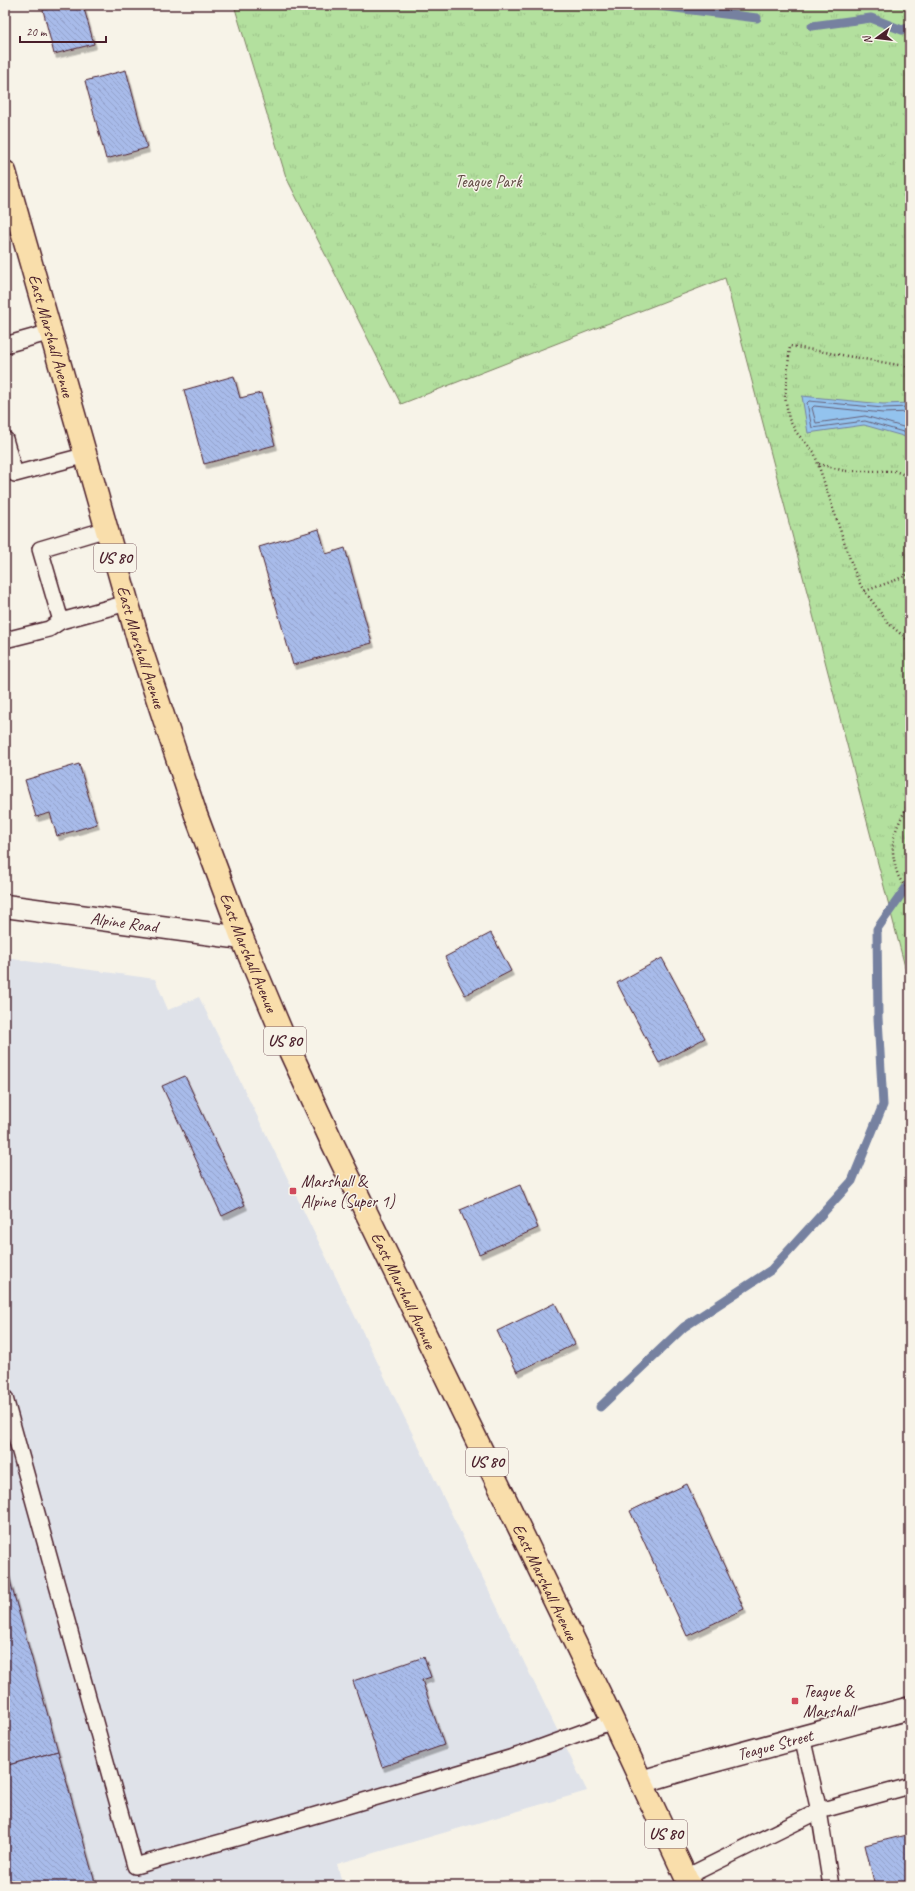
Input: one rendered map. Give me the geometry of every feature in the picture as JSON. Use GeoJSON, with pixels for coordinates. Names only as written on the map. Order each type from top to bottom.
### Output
{"type":"FeatureCollection","features":[{"type":"Feature","properties":{"kind":"main road","name":"East Marshall Avenue"},"geometry":{"type":"LineString","coordinates":[[5,172],[128,603],[179,765],[242,938],[284,1038],[332,1142],[613,1721],[688,1881]]}},
{"type":"Feature","properties":{"kind":"street","name":"Alpine Road"},"geometry":{"type":"LineString","coordinates":[[5,906],[242,938]]}},
{"type":"Feature","properties":{"kind":"street","name":"Teague Street"},"geometry":{"type":"LineString","coordinates":[[641,1782],[802,1736],[910,1708]]}},
{"type":"Feature","properties":{"kind":"lane"},"geometry":{"type":"LineString","coordinates":[[5,345],[51,332]]}},
{"type":"Feature","properties":{"kind":"lane"},"geometry":{"type":"LineString","coordinates":[[5,439],[15,474],[87,455]]}},
{"type":"Feature","properties":{"kind":"lane"},"geometry":{"type":"LineString","coordinates":[[60,621],[40,549],[107,529]]}},
{"type":"Feature","properties":{"kind":"lane"},"geometry":{"type":"LineString","coordinates":[[5,640],[49,629],[60,621],[128,603]]}},
{"type":"Feature","properties":{"kind":"lane"},"geometry":{"type":"LineString","coordinates":[[5,1398],[135,1866],[265,1830],[520,1755],[613,1721]]}},
{"type":"Feature","properties":{"kind":"lane"},"geometry":{"type":"LineString","coordinates":[[802,1736],[818,1812],[830,1886]]}},
{"type":"Feature","properties":{"kind":"lane"},"geometry":{"type":"LineString","coordinates":[[688,1881],[818,1812],[910,1786]]}},
{"type":"Feature","properties":{"kind":"path"},"geometry":{"type":"LineString","coordinates":[[910,367],[790,346],[785,397],[789,419],[796,432],[814,452],[819,464],[853,568],[865,591],[888,623],[910,642]]}},
{"type":"Feature","properties":{"kind":"path"},"geometry":{"type":"LineString","coordinates":[[819,464],[845,471],[895,471],[910,477]]}},
{"type":"Feature","properties":{"kind":"path"},"geometry":{"type":"LineString","coordinates":[[865,591],[896,580],[910,573]]}},
{"type":"Feature","properties":{"kind":"path"},"geometry":{"type":"LineString","coordinates":[[910,800],[892,841],[894,860],[902,883],[910,890]]}},
{"type":"Feature","properties":{"kind":"shaded area"},"geometry":{"type":"Polygon","coordinates":[[[5,958],[155,979],[168,1010],[199,997],[587,1791],[337,1864],[343,1886],[5,1886],[5,958]]]}},
{"type":"Feature","properties":{"kind":"green space","name":"Teague Park"},"geometry":{"type":"Polygon","coordinates":[[[234,5],[910,6],[910,986],[725,278],[401,404],[286,177],[234,5]]]}},
{"type":"Feature","properties":{"kind":"water"},"geometry":{"type":"Polygon","coordinates":[[[802,396],[883,404],[910,403],[910,438],[864,425],[808,433],[802,396]]]}},
{"type":"Feature","properties":{"kind":"building"},"geometry":{"type":"Polygon","coordinates":[[[62,5],[83,5],[94,44],[54,54],[43,10],[62,5]]]}},
{"type":"Feature","properties":{"kind":"building"},"geometry":{"type":"Polygon","coordinates":[[[126,70],[147,148],[106,159],[85,81],[126,70]]]}},
{"type":"Feature","properties":{"kind":"building"},"geometry":{"type":"Polygon","coordinates":[[[234,376],[240,398],[261,393],[275,445],[204,464],[184,390],[234,376]]]}},
{"type":"Feature","properties":{"kind":"building"},"geometry":{"type":"Polygon","coordinates":[[[319,529],[326,554],[345,548],[372,643],[293,665],[259,547],[319,529]]]}},
{"type":"Feature","properties":{"kind":"building"},"geometry":{"type":"Polygon","coordinates":[[[79,764],[97,824],[57,836],[50,813],[36,817],[25,780],[79,764]]]}},
{"type":"Feature","properties":{"kind":"building"},"geometry":{"type":"Polygon","coordinates":[[[491,933],[511,971],[465,995],[445,957],[491,933]]]}},
{"type":"Feature","properties":{"kind":"building"},"geometry":{"type":"Polygon","coordinates":[[[662,958],[705,1038],[659,1063],[617,983],[662,958]]]}},
{"type":"Feature","properties":{"kind":"building"},"geometry":{"type":"Polygon","coordinates":[[[185,1076],[245,1205],[222,1216],[162,1086],[185,1076]]]}},
{"type":"Feature","properties":{"kind":"building"},"geometry":{"type":"Polygon","coordinates":[[[520,1185],[538,1228],[479,1254],[460,1210],[520,1185]]]}},
{"type":"Feature","properties":{"kind":"building"},"geometry":{"type":"Polygon","coordinates":[[[555,1303],[575,1344],[517,1372],[497,1331],[555,1303]]]}},
{"type":"Feature","properties":{"kind":"building"},"geometry":{"type":"Polygon","coordinates":[[[687,1484],[744,1609],[687,1636],[630,1511],[687,1484]]]}},
{"type":"Feature","properties":{"kind":"building"},"geometry":{"type":"Polygon","coordinates":[[[5,1563],[58,1751],[5,1766],[5,1563]]]}},
{"type":"Feature","properties":{"kind":"building"},"geometry":{"type":"Polygon","coordinates":[[[424,1657],[431,1677],[422,1680],[444,1745],[382,1767],[353,1681],[424,1657]]]}},
{"type":"Feature","properties":{"kind":"building"},"geometry":{"type":"Polygon","coordinates":[[[58,1751],[96,1886],[5,1886],[5,1766],[58,1751]]]}},
{"type":"Feature","properties":{"kind":"building"},"geometry":{"type":"Polygon","coordinates":[[[910,1834],[910,1886],[875,1886],[865,1845],[910,1834]]]}},
{"type":"Feature","properties":{"kind":"waterway"},"geometry":{"type":"LineString","coordinates":[[651,5],[757,18]]}},
{"type":"Feature","properties":{"kind":"waterway"},"geometry":{"type":"LineString","coordinates":[[812,26],[871,18],[902,30],[910,27]]}},
{"type":"Feature","properties":{"kind":"waterway"},"geometry":{"type":"LineString","coordinates":[[600,1407],[684,1327],[771,1270],[852,1181],[883,1105],[878,1018],[877,929],[910,882]]}},
{"type":"Feature","properties":{"kind":"place","name":"Marshall & Alpine (Super 1)"},"geometry":{"type":"Point","coordinates":[293,1191]}},
{"type":"Feature","properties":{"kind":"place","name":"Teague & Marshall"},"geometry":{"type":"Point","coordinates":[795,1701]}}]}
